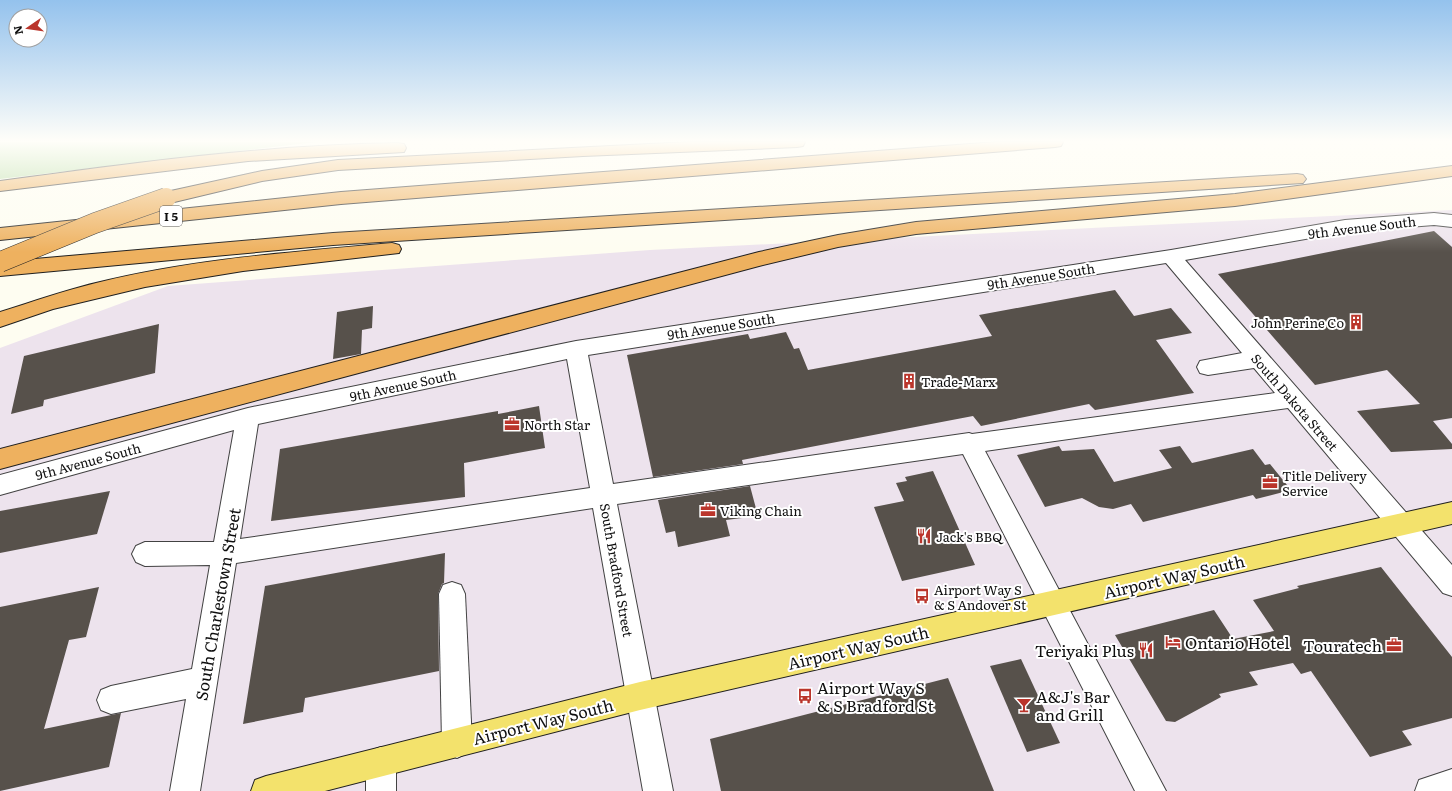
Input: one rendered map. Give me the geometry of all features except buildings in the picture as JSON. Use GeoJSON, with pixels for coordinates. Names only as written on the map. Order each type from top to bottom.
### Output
{"type":"FeatureCollection","features":[{"type":"Feature","properties":{"kind":"highway"},"geometry":{"type":"LineString","coordinates":[[0,186],[58,179]]}},
{"type":"Feature","properties":{"kind":"highway"},"geometry":{"type":"LineString","coordinates":[[0,254],[64,228],[166,198],[249,179]]}},
{"type":"Feature","properties":{"kind":"highway","name":"I 5"},"geometry":{"type":"LineString","coordinates":[[0,234],[341,198],[584,179]]}},
{"type":"Feature","properties":{"kind":"highway"},"geometry":{"type":"LineString","coordinates":[[0,269],[330,247],[521,239],[568,223],[1303,179]]}},
{"type":"Feature","properties":{"kind":"highway"},"geometry":{"type":"LineString","coordinates":[[0,459],[759,259],[838,241],[916,228],[1235,200],[1388,179]]}},
{"type":"Feature","properties":{"kind":"highway"},"geometry":{"type":"LineString","coordinates":[[0,262],[96,223],[166,198]]}},
{"type":"Feature","properties":{"kind":"highway"},"geometry":{"type":"LineString","coordinates":[[0,320],[78,293],[127,282],[330,247]]}},
{"type":"Feature","properties":{"kind":"main road","name":"Airport Way South"},"geometry":{"type":"LineString","coordinates":[[266,791],[640,696],[1452,513]]}},
{"type":"Feature","properties":{"kind":"street","name":"9th Avenue South"},"geometry":{"type":"LineString","coordinates":[[0,485],[248,417],[576,349],[1171,256],[1345,226],[1434,219],[1452,221]]}},
{"type":"Feature","properties":{"kind":"street","name":"South Dakota Street"},"geometry":{"type":"LineString","coordinates":[[1171,256],[1452,584]]}},
{"type":"Feature","properties":{"kind":"street","name":"South Bradford Street"},"geometry":{"type":"LineString","coordinates":[[576,349],[658,791]]}},
{"type":"Feature","properties":{"kind":"street"},"geometry":{"type":"LineString","coordinates":[[1208,367],[1258,359]]}},
{"type":"Feature","properties":{"kind":"street"},"geometry":{"type":"LineString","coordinates":[[145,554],[225,553],[603,495],[969,442],[1293,399]]}},
{"type":"Feature","properties":{"kind":"street","name":"South Charlestown Street"},"geometry":{"type":"LineString","coordinates":[[185,791],[248,417]]}},
{"type":"Feature","properties":{"kind":"street"},"geometry":{"type":"LineString","coordinates":[[969,442],[1151,791]]}},
{"type":"Feature","properties":{"kind":"street"},"geometry":{"type":"LineString","coordinates":[[452,594],[457,743]]}},
{"type":"Feature","properties":{"kind":"street"},"geometry":{"type":"LineString","coordinates":[[111,700],[204,681]]}},
{"type":"Feature","properties":{"kind":"street"},"geometry":{"type":"LineString","coordinates":[[381,762],[381,791]]}},
{"type":"Feature","properties":{"kind":"street"},"geometry":{"type":"LineString","coordinates":[[1430,791],[1452,784]]}},
{"type":"Feature","properties":{"kind":"shaded area"},"geometry":{"type":"Polygon","coordinates":[[[1452,210],[1452,791],[0,791],[0,348],[168,286],[650,250],[1452,210]]]}},
{"type":"Feature","properties":{"kind":"place","name":"John Perine Co"},"geometry":{"type":"Point","coordinates":[1356,322]}},
{"type":"Feature","properties":{"kind":"place","name":"Trade-Marx"},"geometry":{"type":"Point","coordinates":[909,381]}},
{"type":"Feature","properties":{"kind":"place","name":"North Star"},"geometry":{"type":"Point","coordinates":[512,424]}},
{"type":"Feature","properties":{"kind":"place","name":"Title Delivery Service"},"geometry":{"type":"Point","coordinates":[1270,482]}},
{"type":"Feature","properties":{"kind":"place","name":"Viking Chain"},"geometry":{"type":"Point","coordinates":[708,510]}},
{"type":"Feature","properties":{"kind":"place","name":"Jack's BBQ"},"geometry":{"type":"Point","coordinates":[924,536]}},
{"type":"Feature","properties":{"kind":"place","name":"Airport Way S & S Andover St"},"geometry":{"type":"Point","coordinates":[922,596]}},
{"type":"Feature","properties":{"kind":"place","name":"Ontario Hotel"},"geometry":{"type":"Point","coordinates":[1173,642]}},
{"type":"Feature","properties":{"kind":"place","name":"Touratech"},"geometry":{"type":"Point","coordinates":[1394,645]}},
{"type":"Feature","properties":{"kind":"place","name":"Teriyaki Plus"},"geometry":{"type":"Point","coordinates":[1146,650]}},
{"type":"Feature","properties":{"kind":"place","name":"Airport Way S & S Bradford St"},"geometry":{"type":"Point","coordinates":[805,696]}},
{"type":"Feature","properties":{"kind":"place","name":"A&J's Bar and Grill"},"geometry":{"type":"Point","coordinates":[1024,705]}}]}
